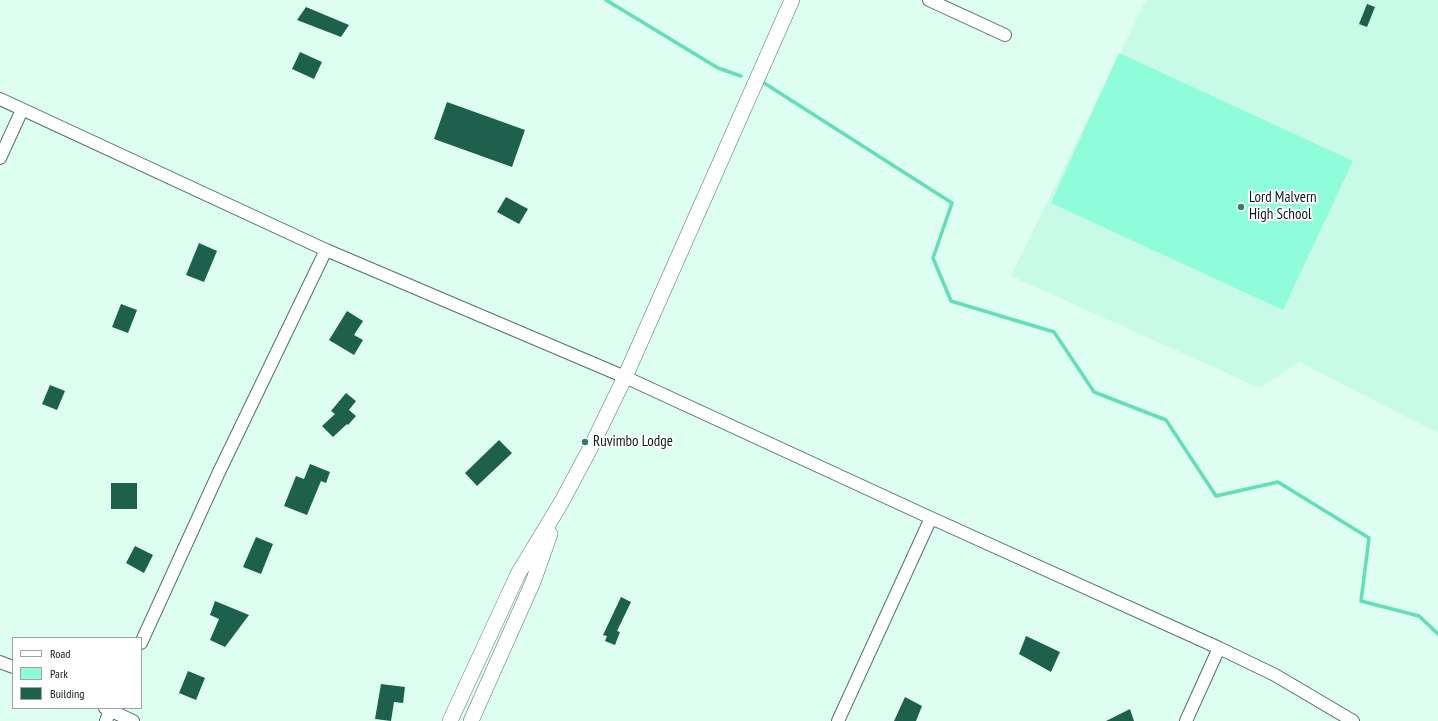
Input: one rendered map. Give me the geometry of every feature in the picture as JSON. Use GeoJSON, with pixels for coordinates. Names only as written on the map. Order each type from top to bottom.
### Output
{"type":"FeatureCollection","features":[{"type":"Feature","properties":{"kind":"street"},"geometry":{"type":"LineString","coordinates":[[450,721],[518,574],[562,503],[625,376],[792,0]]}},
{"type":"Feature","properties":{"kind":"street"},"geometry":{"type":"LineString","coordinates":[[928,0],[1005,35]]}},
{"type":"Feature","properties":{"kind":"street"},"geometry":{"type":"LineString","coordinates":[[0,99],[326,250],[625,376],[931,518],[1219,648],[1275,676],[1353,721]]}},
{"type":"Feature","properties":{"kind":"street"},"geometry":{"type":"LineString","coordinates":[[0,158],[22,110]]}},
{"type":"Feature","properties":{"kind":"street"},"geometry":{"type":"LineString","coordinates":[[142,641],[219,472],[326,250]]}},
{"type":"Feature","properties":{"kind":"street"},"geometry":{"type":"LineString","coordinates":[[471,721],[533,582],[562,503]]}},
{"type":"Feature","properties":{"kind":"street"},"geometry":{"type":"LineString","coordinates":[[838,721],[931,518]]}},
{"type":"Feature","properties":{"kind":"street"},"geometry":{"type":"LineString","coordinates":[[1186,721],[1219,648]]}},
{"type":"Feature","properties":{"kind":"street"},"geometry":{"type":"LineString","coordinates":[[0,662],[12,667]]}},
{"type":"Feature","properties":{"kind":"street"},"geometry":{"type":"LineString","coordinates":[[108,712],[133,721]]}},
{"type":"Feature","properties":{"kind":"shaded area","name":"Lord Malvern High School"},"geometry":{"type":"Polygon","coordinates":[[[1146,0],[1438,0],[1438,433],[1299,362],[1260,388],[1011,276],[1146,0]]]}},
{"type":"Feature","properties":{"kind":"green space"},"geometry":{"type":"Polygon","coordinates":[[[1119,53],[1353,161],[1283,310],[1051,203],[1119,53]]]}},
{"type":"Feature","properties":{"kind":"building"},"geometry":{"type":"Polygon","coordinates":[[[1367,4],[1375,7],[1367,27],[1359,24],[1367,4]]]}},
{"type":"Feature","properties":{"kind":"building"},"geometry":{"type":"Polygon","coordinates":[[[306,7],[349,25],[341,37],[297,20],[306,7]]]}},
{"type":"Feature","properties":{"kind":"building"},"geometry":{"type":"Polygon","coordinates":[[[300,52],[322,62],[314,79],[292,69],[300,52]]]}},
{"type":"Feature","properties":{"kind":"building"},"geometry":{"type":"Polygon","coordinates":[[[447,102],[525,130],[512,167],[434,139],[447,102]]]}},
{"type":"Feature","properties":{"kind":"building"},"geometry":{"type":"Polygon","coordinates":[[[506,197],[528,209],[519,224],[497,212],[506,197]]]}},
{"type":"Feature","properties":{"kind":"building"},"geometry":{"type":"Polygon","coordinates":[[[199,243],[217,251],[204,282],[186,275],[199,243]]]}},
{"type":"Feature","properties":{"kind":"building"},"geometry":{"type":"Polygon","coordinates":[[[121,304],[137,310],[128,333],[112,327],[121,304]]]}},
{"type":"Feature","properties":{"kind":"building"},"geometry":{"type":"Polygon","coordinates":[[[347,311],[363,321],[354,335],[363,340],[354,355],[329,340],[347,311]]]}},
{"type":"Feature","properties":{"kind":"building"},"geometry":{"type":"Polygon","coordinates":[[[50,385],[65,391],[57,410],[42,404],[50,385]]]}},
{"type":"Feature","properties":{"kind":"building"},"geometry":{"type":"Polygon","coordinates":[[[346,393],[356,401],[349,410],[356,416],[348,425],[347,424],[333,437],[322,426],[335,414],[331,411],[346,393]]]}},
{"type":"Feature","properties":{"kind":"building"},"geometry":{"type":"Polygon","coordinates":[[[499,440],[512,453],[477,486],[465,473],[499,440]]]}},
{"type":"Feature","properties":{"kind":"building"},"geometry":{"type":"Polygon","coordinates":[[[310,464],[330,472],[326,483],[321,481],[307,515],[284,506],[296,476],[304,479],[310,464]]]}},
{"type":"Feature","properties":{"kind":"building"},"geometry":{"type":"Polygon","coordinates":[[[111,483],[137,483],[137,509],[111,509],[111,483]]]}},
{"type":"Feature","properties":{"kind":"building"},"geometry":{"type":"Polygon","coordinates":[[[256,537],[273,544],[261,574],[243,567],[256,537]]]}},
{"type":"Feature","properties":{"kind":"building"},"geometry":{"type":"Polygon","coordinates":[[[135,546],[153,555],[144,573],[126,563],[135,546]]]}},
{"type":"Feature","properties":{"kind":"building"},"geometry":{"type":"Polygon","coordinates":[[[621,597],[631,602],[617,631],[620,632],[615,645],[605,641],[607,636],[603,635],[621,597]]]}},
{"type":"Feature","properties":{"kind":"building"},"geometry":{"type":"Polygon","coordinates":[[[215,601],[249,615],[225,647],[210,640],[219,619],[210,615],[215,601]]]}},
{"type":"Feature","properties":{"kind":"building"},"geometry":{"type":"Polygon","coordinates":[[[1026,636],[1060,652],[1051,672],[1019,654],[1026,636]]]}},
{"type":"Feature","properties":{"kind":"building"},"geometry":{"type":"Polygon","coordinates":[[[188,671],[205,678],[196,700],[179,693],[188,671]]]}},
{"type":"Feature","properties":{"kind":"building"},"geometry":{"type":"Polygon","coordinates":[[[381,684],[405,687],[403,703],[394,702],[391,721],[375,719],[381,684]]]}},
{"type":"Feature","properties":{"kind":"building"},"geometry":{"type":"Polygon","coordinates":[[[905,697],[922,706],[916,721],[894,721],[905,697]]]}},
{"type":"Feature","properties":{"kind":"building"},"geometry":{"type":"Polygon","coordinates":[[[1130,709],[1134,721],[1106,721],[1130,709]]]}},
{"type":"Feature","properties":{"kind":"waterway"},"geometry":{"type":"LineString","coordinates":[[606,0],[718,68],[741,76]]}},
{"type":"Feature","properties":{"kind":"waterway"},"geometry":{"type":"LineString","coordinates":[[761,81],[952,203],[933,258],[951,301],[1054,332],[1094,392],[1166,420],[1216,496],[1278,482],[1369,538],[1361,601],[1419,616],[1438,634]]}},
{"type":"Feature","properties":{"kind":"place","name":"Lord Malvern High School"},"geometry":{"type":"Point","coordinates":[1241,207]}},
{"type":"Feature","properties":{"kind":"place","name":"Ruvimbo Lodge"},"geometry":{"type":"Point","coordinates":[585,442]}}]}
